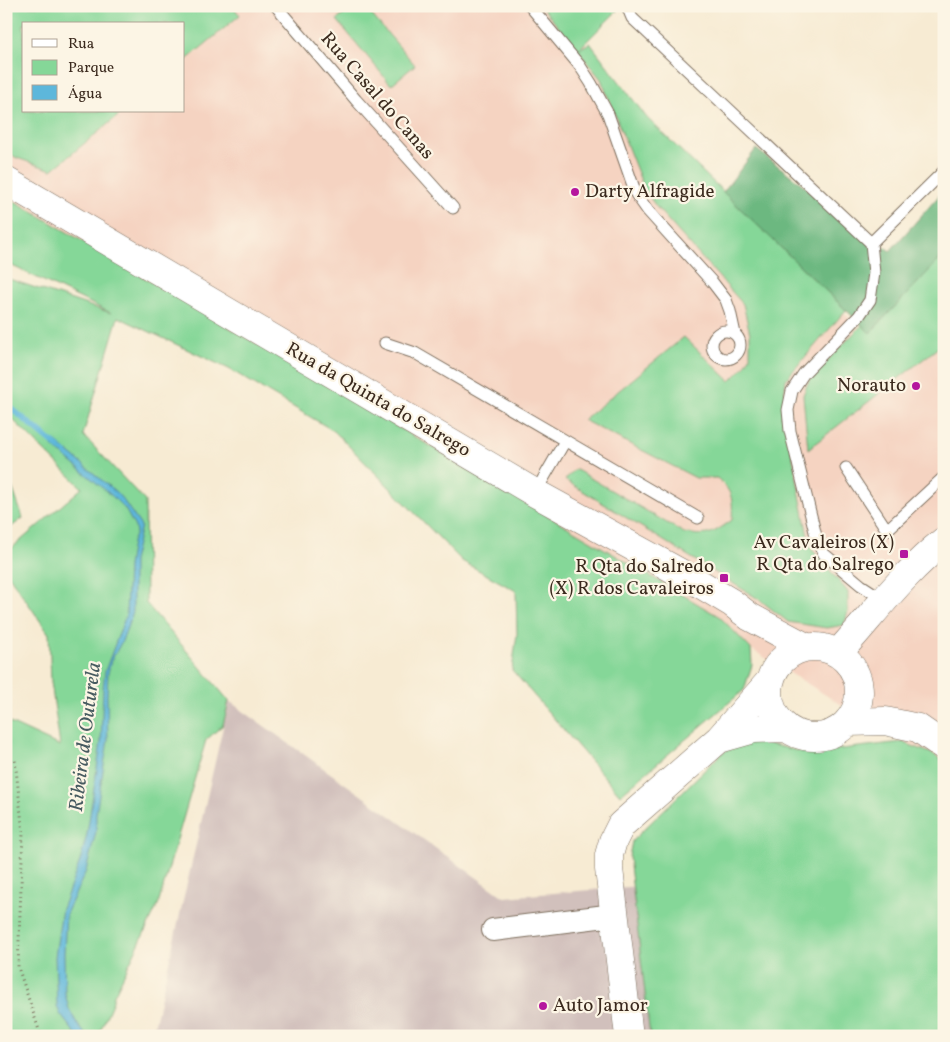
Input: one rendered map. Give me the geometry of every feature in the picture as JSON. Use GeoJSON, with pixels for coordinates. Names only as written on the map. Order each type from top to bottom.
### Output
{"type":"FeatureCollection","features":[{"type":"Feature","properties":{"kind":"street","name":"Rua da Quinta do Salrego"},"geometry":{"type":"LineString","coordinates":[[6,182],[535,493],[697,582],[732,603],[750,617],[806,647]]}},
{"type":"Feature","properties":{"kind":"street"},"geometry":{"type":"LineString","coordinates":[[838,653],[907,573],[944,541]]}},
{"type":"Feature","properties":{"kind":"street","name":"Rua da Quinta do Salrego"},"geometry":{"type":"LineString","coordinates":[[750,617],[773,674]]}},
{"type":"Feature","properties":{"kind":"street"},"geometry":{"type":"LineString","coordinates":[[628,1036],[609,855],[612,841],[621,825],[719,739],[773,674],[784,657],[795,651],[806,647],[818,646],[838,653],[850,664],[857,678],[860,693],[856,708],[848,722],[826,736],[812,737],[798,734],[786,728],[771,708],[769,695],[773,674]]}},
{"type":"Feature","properties":{"kind":"street"},"geometry":{"type":"LineString","coordinates":[[848,722],[885,721],[918,728],[944,746]]}},
{"type":"Feature","properties":{"kind":"street"},"geometry":{"type":"LineString","coordinates":[[719,739],[754,729],[786,728]]}},
{"type":"Feature","properties":{"kind":"street"},"geometry":{"type":"LineString","coordinates":[[493,930],[614,915]]}},
{"type":"Feature","properties":{"kind":"lane","name":"Rua Casal do Canas"},"geometry":{"type":"LineString","coordinates":[[276,6],[356,100],[453,208]]}},
{"type":"Feature","properties":{"kind":"lane"},"geometry":{"type":"LineString","coordinates":[[530,6],[592,82],[608,114],[636,194],[648,211],[726,300],[735,334]]}},
{"type":"Feature","properties":{"kind":"lane"},"geometry":{"type":"LineString","coordinates":[[627,6],[632,18],[872,243],[874,273],[870,300],[859,316],[804,373],[792,391],[788,410],[790,431],[817,540],[824,554],[861,585],[884,600]]}},
{"type":"Feature","properties":{"kind":"lane"},"geometry":{"type":"LineString","coordinates":[[872,243],[944,171]]}},
{"type":"Feature","properties":{"kind":"lane"},"geometry":{"type":"LineString","coordinates":[[385,343],[415,352],[698,518]]}},
{"type":"Feature","properties":{"kind":"lane"},"geometry":{"type":"LineString","coordinates":[[535,493],[565,441]]}},
{"type":"Feature","properties":{"kind":"lane"},"geometry":{"type":"LineString","coordinates":[[846,468],[886,530],[944,477]]}},
{"type":"Feature","properties":{"kind":"path"},"geometry":{"type":"LineString","coordinates":[[6,758],[15,760],[23,833],[18,967],[41,1036]]}},
{"type":"Feature","properties":{"kind":"shaded area"},"geometry":{"type":"Polygon","coordinates":[[[6,6],[557,6],[645,122],[869,337],[944,260],[944,762],[933,754],[902,742],[751,649],[720,617],[6,196],[6,6]]]}},
{"type":"Feature","properties":{"kind":"shaded area"},"geometry":{"type":"Polygon","coordinates":[[[229,701],[504,897],[640,886],[655,1036],[152,1036],[229,701]]]}},
{"type":"Feature","properties":{"kind":"green space"},"geometry":{"type":"Polygon","coordinates":[[[6,6],[232,6],[240,15],[185,61],[185,22],[22,22],[22,112],[123,112],[52,170],[17,158],[6,152],[6,6]]]}},
{"type":"Feature","properties":{"kind":"green space"},"geometry":{"type":"Polygon","coordinates":[[[354,6],[364,6],[415,65],[391,85],[337,20],[354,6]]]}},
{"type":"Feature","properties":{"kind":"green space"},"geometry":{"type":"Polygon","coordinates":[[[541,6],[618,6],[616,12],[579,49],[590,43],[647,118],[846,310],[786,379],[783,407],[810,547],[848,592],[848,612],[844,625],[827,628],[788,622],[760,600],[565,480],[575,469],[684,533],[699,535],[710,533],[732,520],[731,496],[717,478],[696,478],[583,420],[684,337],[730,381],[744,367],[750,357],[750,334],[743,304],[658,209],[645,191],[601,79],[541,6]]]}},
{"type":"Feature","properties":{"kind":"green space"},"geometry":{"type":"Polygon","coordinates":[[[756,149],[890,251],[944,190],[944,255],[870,333],[723,192],[756,149]]]}},
{"type":"Feature","properties":{"kind":"green space"},"geometry":{"type":"Polygon","coordinates":[[[6,196],[720,617],[751,649],[752,665],[744,690],[620,795],[512,670],[517,634],[516,591],[462,561],[334,431],[229,369],[118,317],[83,435],[145,501],[146,603],[229,701],[223,725],[206,740],[158,905],[113,997],[98,1036],[6,1036],[6,721],[60,746],[51,682],[49,634],[6,571],[6,553],[82,488],[6,413],[6,278],[111,313],[6,263],[6,196]]]}},
{"type":"Feature","properties":{"kind":"green space"},"geometry":{"type":"Polygon","coordinates":[[[944,255],[944,343],[808,449],[803,395],[810,378],[862,325],[870,332],[944,255]]]}},
{"type":"Feature","properties":{"kind":"green space"},"geometry":{"type":"Polygon","coordinates":[[[6,470],[23,518],[6,531],[6,470]]]}},
{"type":"Feature","properties":{"kind":"green space"},"geometry":{"type":"Polygon","coordinates":[[[752,740],[807,753],[902,742],[933,754],[944,762],[944,1036],[650,1036],[629,857],[632,841],[722,753],[738,743],[752,740]]]}},
{"type":"Feature","properties":{"kind":"water"},"geometry":{"type":"Polygon","coordinates":[[[55,441],[116,492],[141,526],[133,561],[133,612],[122,641],[111,661],[108,673],[108,740],[96,814],[96,832],[86,871],[66,914],[65,993],[69,1009],[87,1036],[77,1036],[60,1014],[57,1006],[55,957],[62,909],[80,861],[87,834],[101,742],[105,671],[126,615],[128,566],[132,542],[136,533],[135,527],[125,509],[51,445],[55,441]]]}},
{"type":"Feature","properties":{"kind":"waterway","name":"Ribeira de Outurela"},"geometry":{"type":"LineString","coordinates":[[6,404],[59,448]]}},
{"type":"Feature","properties":{"kind":"place","name":"Darty Alfragide"},"geometry":{"type":"Point","coordinates":[575,192]}},
{"type":"Feature","properties":{"kind":"place","name":"Norauto"},"geometry":{"type":"Point","coordinates":[916,386]}},
{"type":"Feature","properties":{"kind":"place","name":"Av Cavaleiros (X) R Qta do Salrego"},"geometry":{"type":"Point","coordinates":[904,554]}},
{"type":"Feature","properties":{"kind":"place","name":"R Qta do Salredo (X) R dos Cavaleiros"},"geometry":{"type":"Point","coordinates":[724,578]}},
{"type":"Feature","properties":{"kind":"place","name":"Auto Jamor"},"geometry":{"type":"Point","coordinates":[543,1006]}}]}
